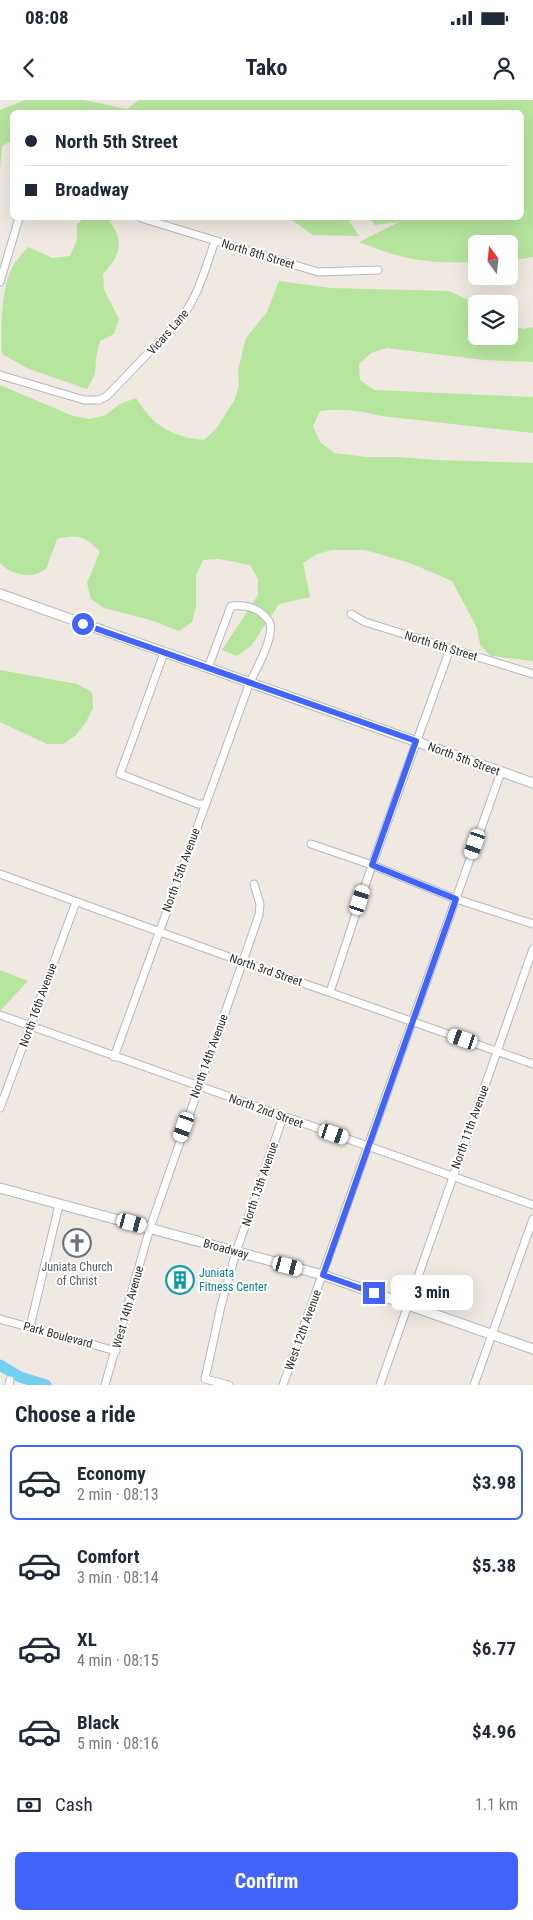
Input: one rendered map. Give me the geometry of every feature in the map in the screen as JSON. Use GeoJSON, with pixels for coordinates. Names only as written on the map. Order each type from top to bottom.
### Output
{"type":"FeatureCollection","features":[{"type":"Feature","properties":{"kind":"street"},"geometry":{"type":"LineString","coordinates":[[0,282],[18,220]]}},
{"type":"Feature","properties":{"kind":"street","name":"North 8th Street"},"geometry":{"type":"LineString","coordinates":[[147,220],[318,272],[378,270]]}},
{"type":"Feature","properties":{"kind":"street","name":"Vicars Lane"},"geometry":{"type":"LineString","coordinates":[[0,375],[84,400],[92,401],[107,396],[188,310],[196,296],[215,241]]}},
{"type":"Feature","properties":{"kind":"street","name":"North 5th Street"},"geometry":{"type":"LineString","coordinates":[[0,594],[533,783]]}},
{"type":"Feature","properties":{"kind":"street","name":"North 15th Avenue"},"geometry":{"type":"LineString","coordinates":[[114,1057],[250,682],[265,650],[270,632],[270,623],[256,609],[231,606],[208,668]]}},
{"type":"Feature","properties":{"kind":"street","name":"North 6th Street"},"geometry":{"type":"LineString","coordinates":[[351,614],[365,622],[533,674]]}},
{"type":"Feature","properties":{"kind":"street"},"geometry":{"type":"LineString","coordinates":[[330,992],[372,865],[450,649]]}},
{"type":"Feature","properties":{"kind":"street"},"geometry":{"type":"LineString","coordinates":[[164,653],[120,774],[198,804],[205,804]]}},
{"type":"Feature","properties":{"kind":"street","name":"West 12th Avenue"},"geometry":{"type":"LineString","coordinates":[[283,1385],[501,772]]}},
{"type":"Feature","properties":{"kind":"street"},"geometry":{"type":"LineString","coordinates":[[311,844],[372,865],[456,899],[533,924]]}},
{"type":"Feature","properties":{"kind":"street","name":"North 3rd Street"},"geometry":{"type":"LineString","coordinates":[[0,874],[533,1064]]}},
{"type":"Feature","properties":{"kind":"street","name":"North 14th Avenue"},"geometry":{"type":"LineString","coordinates":[[150,1228],[259,915],[260,904],[254,884]]}},
{"type":"Feature","properties":{"kind":"street","name":"North 16th Avenue"},"geometry":{"type":"LineString","coordinates":[[0,1108],[76,902]]}},
{"type":"Feature","properties":{"kind":"street","name":"North 11th Avenue"},"geometry":{"type":"LineString","coordinates":[[380,1385],[533,949]]}},
{"type":"Feature","properties":{"kind":"street","name":"North 2nd Street"},"geometry":{"type":"LineString","coordinates":[[0,1016],[533,1205]]}},
{"type":"Feature","properties":{"kind":"street","name":"North 13th Avenue"},"geometry":{"type":"LineString","coordinates":[[229,1385],[205,1379],[221,1306],[236,1252],[283,1117]]}},
{"type":"Feature","properties":{"kind":"street","name":"Broadway"},"geometry":{"type":"LineString","coordinates":[[0,1188],[323,1275],[533,1349]]}},
{"type":"Feature","properties":{"kind":"street"},"geometry":{"type":"LineString","coordinates":[[30,1327],[58,1204]]}},
{"type":"Feature","properties":{"kind":"street"},"geometry":{"type":"LineString","coordinates":[[474,1385],[533,1219]]}},
{"type":"Feature","properties":{"kind":"street","name":"West 14th Avenue"},"geometry":{"type":"LineString","coordinates":[[106,1385],[150,1228]]}},
{"type":"Feature","properties":{"kind":"street","name":"Park Boulevard"},"geometry":{"type":"LineString","coordinates":[[0,1319],[116,1351]]}},
{"type":"Feature","properties":{"kind":"green space"},"geometry":{"type":"Polygon","coordinates":[[[25,100],[84,100],[127,109],[139,100],[533,100],[533,257],[518,260],[518,235],[468,235],[468,262],[416,260],[359,242],[399,222],[375,225],[371,220],[524,220],[524,110],[10,110],[10,142],[2,146],[0,170],[0,110],[25,100]]]}},
{"type":"Feature","properties":{"kind":"green space"},"geometry":{"type":"Polygon","coordinates":[[[82,220],[108,220],[119,240],[119,247],[114,260],[103,274],[104,290],[119,319],[114,334],[100,341],[95,374],[87,389],[29,369],[2,354],[2,313],[10,272],[28,247],[53,258],[70,256],[77,240],[77,224],[82,220]]]}},
{"type":"Feature","properties":{"kind":"green space"},"geometry":{"type":"Polygon","coordinates":[[[292,220],[348,220],[359,236],[313,235],[292,220]]]}},
{"type":"Feature","properties":{"kind":"green space"},"geometry":{"type":"Polygon","coordinates":[[[279,281],[331,288],[449,291],[468,300],[468,345],[518,345],[518,328],[523,329],[533,327],[533,362],[484,360],[387,348],[371,353],[359,364],[360,380],[374,390],[533,397],[533,433],[344,410],[320,411],[313,426],[320,442],[334,453],[367,457],[533,463],[533,661],[491,656],[480,645],[477,628],[452,581],[410,563],[365,550],[332,550],[317,554],[303,563],[310,597],[279,604],[251,646],[237,656],[222,650],[258,595],[258,579],[250,565],[219,559],[203,560],[196,575],[196,607],[192,622],[179,631],[150,620],[104,608],[91,599],[87,583],[100,552],[81,538],[57,539],[46,569],[35,574],[23,575],[6,568],[0,563],[0,385],[73,416],[90,419],[106,415],[120,404],[136,398],[149,416],[164,428],[182,436],[204,440],[216,429],[234,401],[239,386],[238,370],[246,338],[267,312],[279,281]]]}},
{"type":"Feature","properties":{"kind":"green space"},"geometry":{"type":"Polygon","coordinates":[[[0,670],[77,684],[92,692],[93,708],[86,722],[76,735],[63,744],[47,744],[0,722],[0,670]]]}},
{"type":"Feature","properties":{"kind":"green space"},"geometry":{"type":"Polygon","coordinates":[[[0,970],[28,981],[0,1011],[0,970]]]}},
{"type":"Feature","properties":{"kind":"waterway"},"geometry":{"type":"LineString","coordinates":[[0,1365],[20,1377],[46,1385]]}},
{"type":"Feature","properties":{"kind":"place","name":"Juniata Church of Christ"},"geometry":{"type":"Point","coordinates":[77,1243]}},
{"type":"Feature","properties":{"kind":"place","name":"Juniata Fitness Center"},"geometry":{"type":"Point","coordinates":[180,1280]}},
{"type":"Feature","properties":{"kind":"route"},"geometry":{"type":"LineString","coordinates":[[83,624],[416,741],[372,865],[456,899],[323,1275],[374,1293]]}}]}
